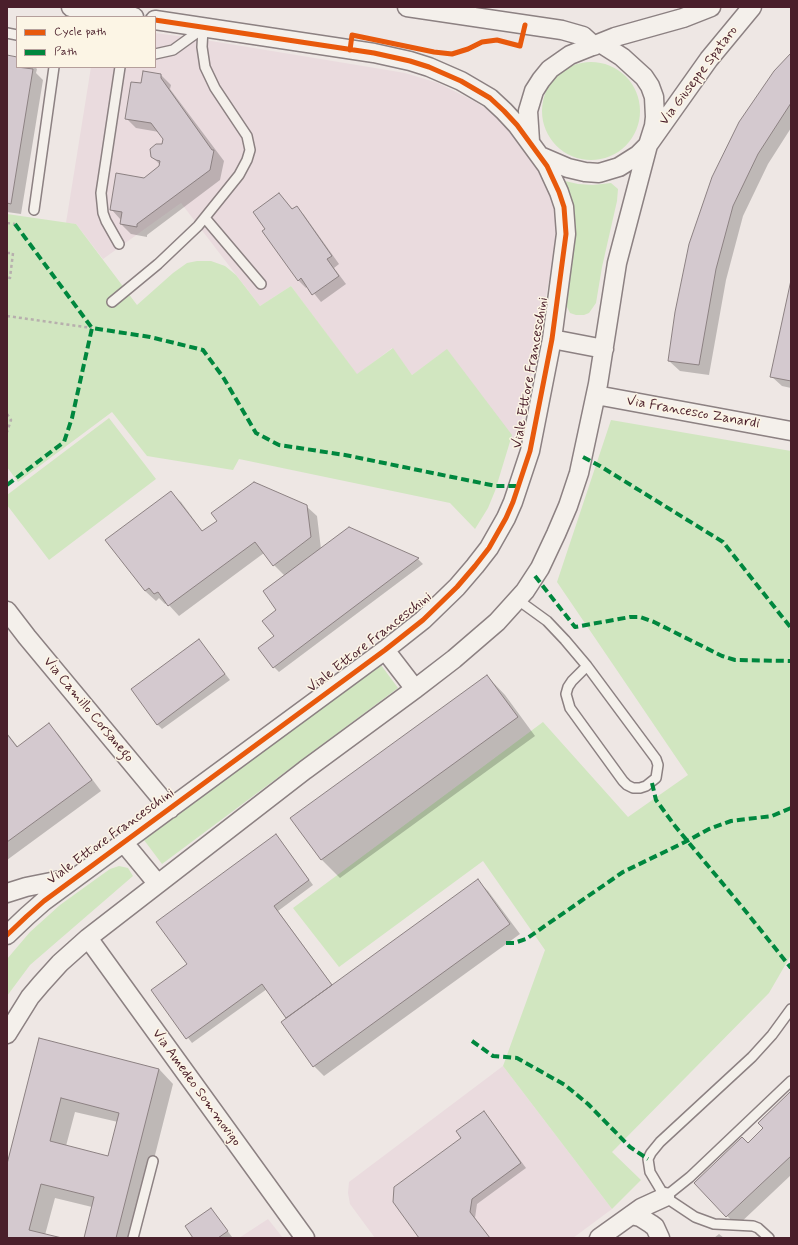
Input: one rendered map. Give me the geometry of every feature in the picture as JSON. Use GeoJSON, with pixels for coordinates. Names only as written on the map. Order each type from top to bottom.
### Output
{"type":"FeatureCollection","features":[{"type":"Feature","properties":{"kind":"street"},"geometry":{"type":"LineString","coordinates":[[71,7],[128,16]]}},
{"type":"Feature","properties":{"kind":"street"},"geometry":{"type":"LineString","coordinates":[[7,1034],[26,1003],[41,984],[60,963],[88,938],[157,883],[305,770],[415,689],[489,629],[518,600],[531,583],[540,568],[568,506],[580,468],[596,394],[617,263],[654,126],[654,97],[650,86],[644,77],[629,62],[614,51],[583,36],[562,30],[407,7]]}},
{"type":"Feature","properties":{"kind":"street"},"geometry":{"type":"LineString","coordinates":[[530,141],[528,111],[531,98],[536,86],[556,63],[570,54],[614,37],[683,18],[711,7]]}},
{"type":"Feature","properties":{"kind":"street","name":"Via Giuseppe Spataro"},"geometry":{"type":"LineString","coordinates":[[648,145],[709,59],[752,7]]}},
{"type":"Feature","properties":{"kind":"street"},"geometry":{"type":"LineString","coordinates":[[156,20],[374,53],[410,61],[428,67],[461,81],[490,98],[504,111],[530,141],[540,156],[568,168],[585,172],[599,173],[612,170],[626,164],[648,145]]}},
{"type":"Feature","properties":{"kind":"street","name":"Viale Ettore Franceschini"},"geometry":{"type":"LineString","coordinates":[[7,935],[36,907],[385,650],[423,620],[457,587],[482,557],[501,528],[515,497],[530,451],[552,339],[566,220],[564,207],[559,192],[547,166],[540,156]]}},
{"type":"Feature","properties":{"kind":"street","name":"Viale Ettore Franceschini"},"geometry":{"type":"LineString","coordinates":[[552,339],[604,349]]}},
{"type":"Feature","properties":{"kind":"street","name":"Via Francesco Zanardi"},"geometry":{"type":"LineString","coordinates":[[596,394],[791,431]]}},
{"type":"Feature","properties":{"kind":"street","name":"Via Camillo Corsanego"},"geometry":{"type":"LineString","coordinates":[[7,611],[170,809]]}},
{"type":"Feature","properties":{"kind":"street","name":"Viale Ettore Franceschini"},"geometry":{"type":"LineString","coordinates":[[385,650],[415,689]]}},
{"type":"Feature","properties":{"kind":"street"},"geometry":{"type":"LineString","coordinates":[[124,843],[157,883]]}},
{"type":"Feature","properties":{"kind":"street"},"geometry":{"type":"LineString","coordinates":[[7,893],[26,887],[78,877]]}},
{"type":"Feature","properties":{"kind":"street","name":"Via Amedeo Sommovigo"},"geometry":{"type":"LineString","coordinates":[[88,938],[305,1238]]}},
{"type":"Feature","properties":{"kind":"street"},"geometry":{"type":"LineString","coordinates":[[599,1238],[647,1205],[665,1197]]}},
{"type":"Feature","properties":{"kind":"street"},"geometry":{"type":"LineString","coordinates":[[631,1215],[640,1217],[655,1227],[660,1238]]}},
{"type":"Feature","properties":{"kind":"lane"},"geometry":{"type":"LineString","coordinates":[[156,54],[173,50],[203,28]]}},
{"type":"Feature","properties":{"kind":"lane"},"geometry":{"type":"LineString","coordinates":[[112,302],[170,253],[205,218],[239,175],[247,160],[250,150],[244,129],[215,88],[205,67],[202,47],[203,28]]}},
{"type":"Feature","properties":{"kind":"lane"},"geometry":{"type":"LineString","coordinates":[[34,210],[54,68]]}},
{"type":"Feature","properties":{"kind":"lane"},"geometry":{"type":"LineString","coordinates":[[119,244],[103,213],[102,193],[120,68]]}},
{"type":"Feature","properties":{"kind":"lane"},"geometry":{"type":"LineString","coordinates":[[205,218],[261,284]]}},
{"type":"Feature","properties":{"kind":"lane"},"geometry":{"type":"LineString","coordinates":[[518,600],[546,621],[587,666],[656,759],[658,765],[656,778],[646,786],[633,788],[623,781],[570,708],[566,694],[568,687],[575,677],[587,666]]}},
{"type":"Feature","properties":{"kind":"lane"},"geometry":{"type":"LineString","coordinates":[[770,1238],[758,1228],[753,1226],[724,1225],[706,1222],[695,1217],[665,1197],[650,1172],[648,1159],[650,1153],[660,1142],[752,1057],[772,1035],[791,1009]]}},
{"type":"Feature","properties":{"kind":"lane"},"geometry":{"type":"LineString","coordinates":[[665,1197],[690,1177],[791,1081]]}},
{"type":"Feature","properties":{"kind":"lane"},"geometry":{"type":"LineString","coordinates":[[133,1238],[153,1161]]}},
{"type":"Feature","properties":{"kind":"path"},"geometry":{"type":"LineString","coordinates":[[7,223],[14,224]]}},
{"type":"Feature","properties":{"kind":"path"},"geometry":{"type":"LineString","coordinates":[[7,253],[13,253],[10,278],[7,277]]}},
{"type":"Feature","properties":{"kind":"path"},"geometry":{"type":"LineString","coordinates":[[7,316],[92,328]]}},
{"type":"Feature","properties":{"kind":"path"},"geometry":{"type":"LineString","coordinates":[[7,414],[11,420],[7,432]]}},
{"type":"Feature","properties":{"kind":"shaded area"},"geometry":{"type":"Polygon","coordinates":[[[156,33],[405,73],[438,83],[474,101],[494,114],[524,147],[540,168],[549,189],[558,218],[555,250],[526,404],[515,441],[447,350],[412,375],[392,348],[357,375],[291,286],[260,306],[181,203],[103,259],[76,224],[66,223],[91,68],[156,68],[156,33]]]}},
{"type":"Feature","properties":{"kind":"shaded area"},"geometry":{"type":"Polygon","coordinates":[[[503,1066],[612,1209],[573,1238],[375,1238],[350,1204],[348,1193],[349,1182],[503,1066]]]}},
{"type":"Feature","properties":{"kind":"shaded area"},"geometry":{"type":"Polygon","coordinates":[[[268,1219],[283,1238],[239,1238],[268,1219]]]}},
{"type":"Feature","properties":{"kind":"green space"},"geometry":{"type":"Polygon","coordinates":[[[591,62],[610,66],[626,76],[636,92],[640,111],[636,130],[626,146],[610,156],[591,160],[572,156],[556,146],[546,130],[542,111],[546,92],[556,76],[572,66],[591,62]]]}},
{"type":"Feature","properties":{"kind":"green space"},"geometry":{"type":"Polygon","coordinates":[[[565,181],[593,185],[611,183],[618,189],[617,201],[602,267],[596,303],[589,313],[584,315],[570,313],[564,293],[576,232],[573,211],[565,181]]]}},
{"type":"Feature","properties":{"kind":"green space"},"geometry":{"type":"Polygon","coordinates":[[[7,214],[76,224],[137,305],[173,273],[187,263],[197,261],[211,261],[225,266],[236,275],[260,306],[291,286],[357,374],[393,348],[412,375],[447,349],[512,435],[495,491],[488,508],[475,529],[450,503],[239,459],[233,470],[147,456],[112,412],[18,482],[7,467],[7,214]]]}},
{"type":"Feature","properties":{"kind":"green space"},"geometry":{"type":"Polygon","coordinates":[[[109,418],[156,479],[49,560],[7,505],[7,495],[109,418]]]}},
{"type":"Feature","properties":{"kind":"green space"},"geometry":{"type":"Polygon","coordinates":[[[611,420],[791,451],[791,955],[769,993],[612,1152],[641,1180],[612,1209],[503,1066],[545,950],[483,861],[339,967],[293,908],[543,722],[628,817],[688,775],[557,582],[611,420]]]}},
{"type":"Feature","properties":{"kind":"green space"},"geometry":{"type":"Polygon","coordinates":[[[381,665],[398,688],[162,864],[144,840],[381,665]]]}},
{"type":"Feature","properties":{"kind":"green space"},"geometry":{"type":"Polygon","coordinates":[[[119,866],[128,868],[133,876],[30,965],[7,996],[7,959],[30,932],[60,905],[110,869],[119,866]]]}},
{"type":"Feature","properties":{"kind":"building"},"geometry":{"type":"Polygon","coordinates":[[[791,53],[791,103],[758,154],[733,206],[716,269],[699,365],[668,361],[675,312],[689,244],[712,177],[739,122],[774,71],[791,53]]]}},
{"type":"Feature","properties":{"kind":"building"},"geometry":{"type":"Polygon","coordinates":[[[7,55],[16,57],[16,68],[33,69],[11,204],[7,203],[7,55]]]}},
{"type":"Feature","properties":{"kind":"building"},"geometry":{"type":"Polygon","coordinates":[[[143,71],[161,74],[161,78],[212,150],[214,150],[210,170],[137,224],[137,227],[120,224],[122,212],[110,210],[116,173],[144,178],[159,166],[160,161],[151,157],[150,149],[156,144],[162,144],[163,139],[151,123],[125,119],[131,82],[141,83],[143,71]]]}},
{"type":"Feature","properties":{"kind":"building"},"geometry":{"type":"Polygon","coordinates":[[[279,193],[292,209],[297,206],[332,256],[327,259],[339,276],[312,295],[301,278],[298,281],[262,231],[265,229],[253,212],[279,193]]]}},
{"type":"Feature","properties":{"kind":"building"},"geometry":{"type":"Polygon","coordinates":[[[791,280],[791,381],[770,377],[791,280]]]}},
{"type":"Feature","properties":{"kind":"building"},"geometry":{"type":"Polygon","coordinates":[[[254,482],[307,505],[311,537],[273,566],[255,542],[168,606],[158,592],[154,594],[149,588],[145,591],[105,540],[171,491],[202,531],[217,521],[211,513],[254,482]]]}},
{"type":"Feature","properties":{"kind":"building"},"geometry":{"type":"Polygon","coordinates":[[[349,527],[419,558],[273,668],[258,648],[274,636],[262,621],[276,610],[263,591],[349,527]]]}},
{"type":"Feature","properties":{"kind":"building"},"geometry":{"type":"Polygon","coordinates":[[[199,639],[225,674],[157,725],[131,689],[199,639]]]}},
{"type":"Feature","properties":{"kind":"building"},"geometry":{"type":"Polygon","coordinates":[[[487,675],[518,717],[321,860],[290,818],[487,675]]]}},
{"type":"Feature","properties":{"kind":"building"},"geometry":{"type":"Polygon","coordinates":[[[49,723],[92,780],[7,842],[7,734],[17,747],[49,723]]]}},
{"type":"Feature","properties":{"kind":"building"},"geometry":{"type":"Polygon","coordinates":[[[276,834],[309,880],[274,906],[332,985],[286,1018],[262,984],[186,1039],[151,990],[187,964],[156,922],[276,834]]]}},
{"type":"Feature","properties":{"kind":"building"},"geometry":{"type":"Polygon","coordinates":[[[478,879],[510,924],[313,1067],[281,1022],[478,879]]]}},
{"type":"Feature","properties":{"kind":"building"},"geometry":{"type":"Polygon","coordinates":[[[39,1038],[159,1069],[116,1238],[84,1238],[94,1197],[41,1184],[29,1230],[62,1238],[7,1238],[7,1164],[39,1038]],[[61,1098],[50,1141],[108,1156],[119,1113],[61,1098]]]}},
{"type":"Feature","properties":{"kind":"building"},"geometry":{"type":"Polygon","coordinates":[[[791,1091],[791,1156],[726,1217],[694,1183],[742,1137],[748,1143],[763,1128],[758,1123],[791,1091]]]}},
{"type":"Feature","properties":{"kind":"building"},"geometry":{"type":"Polygon","coordinates":[[[484,1111],[521,1163],[472,1199],[470,1212],[490,1238],[419,1238],[393,1202],[394,1187],[461,1138],[456,1131],[484,1111]]]}},
{"type":"Feature","properties":{"kind":"building"},"geometry":{"type":"Polygon","coordinates":[[[211,1208],[228,1231],[218,1238],[193,1238],[185,1226],[211,1208]]]}},
{"type":"Feature","properties":{"kind":"marked path"},"geometry":{"type":"LineString","coordinates":[[15,224],[92,328]]}},
{"type":"Feature","properties":{"kind":"marked path"},"geometry":{"type":"LineString","coordinates":[[7,485],[64,442],[72,418],[92,328],[150,337],[203,350],[223,377],[256,433],[279,445],[345,455],[496,486],[519,486]]}},
{"type":"Feature","properties":{"kind":"marked path"},"geometry":{"type":"LineString","coordinates":[[583,457],[723,542],[791,628]]}},
{"type":"Feature","properties":{"kind":"marked path"},"geometry":{"type":"LineString","coordinates":[[535,576],[575,627],[630,617],[640,617],[654,622],[722,656],[735,660],[791,661]]}},
{"type":"Feature","properties":{"kind":"marked path"},"geometry":{"type":"LineString","coordinates":[[652,783],[656,800],[675,826],[791,968]]}},
{"type":"Feature","properties":{"kind":"marked path"},"geometry":{"type":"LineString","coordinates":[[506,943],[514,943],[526,939],[623,872],[709,829],[731,821],[772,816],[791,808]]}},
{"type":"Feature","properties":{"kind":"marked path"},"geometry":{"type":"LineString","coordinates":[[472,1041],[493,1056],[517,1058],[565,1085],[588,1104],[630,1147],[648,1159]]}},
{"type":"Feature","properties":{"kind":"cycle path"},"geometry":{"type":"LineString","coordinates":[[7,935],[44,901],[385,650],[423,620],[457,587],[489,548],[513,502],[530,451],[552,339],[566,234],[564,207],[547,166],[517,125],[490,98],[461,81],[429,67],[410,61],[374,53],[156,20]]}},
{"type":"Feature","properties":{"kind":"cycle path"},"geometry":{"type":"LineString","coordinates":[[350,50],[352,35],[434,52],[452,54],[468,49],[482,42],[497,40],[520,46],[525,25]]}}]}
